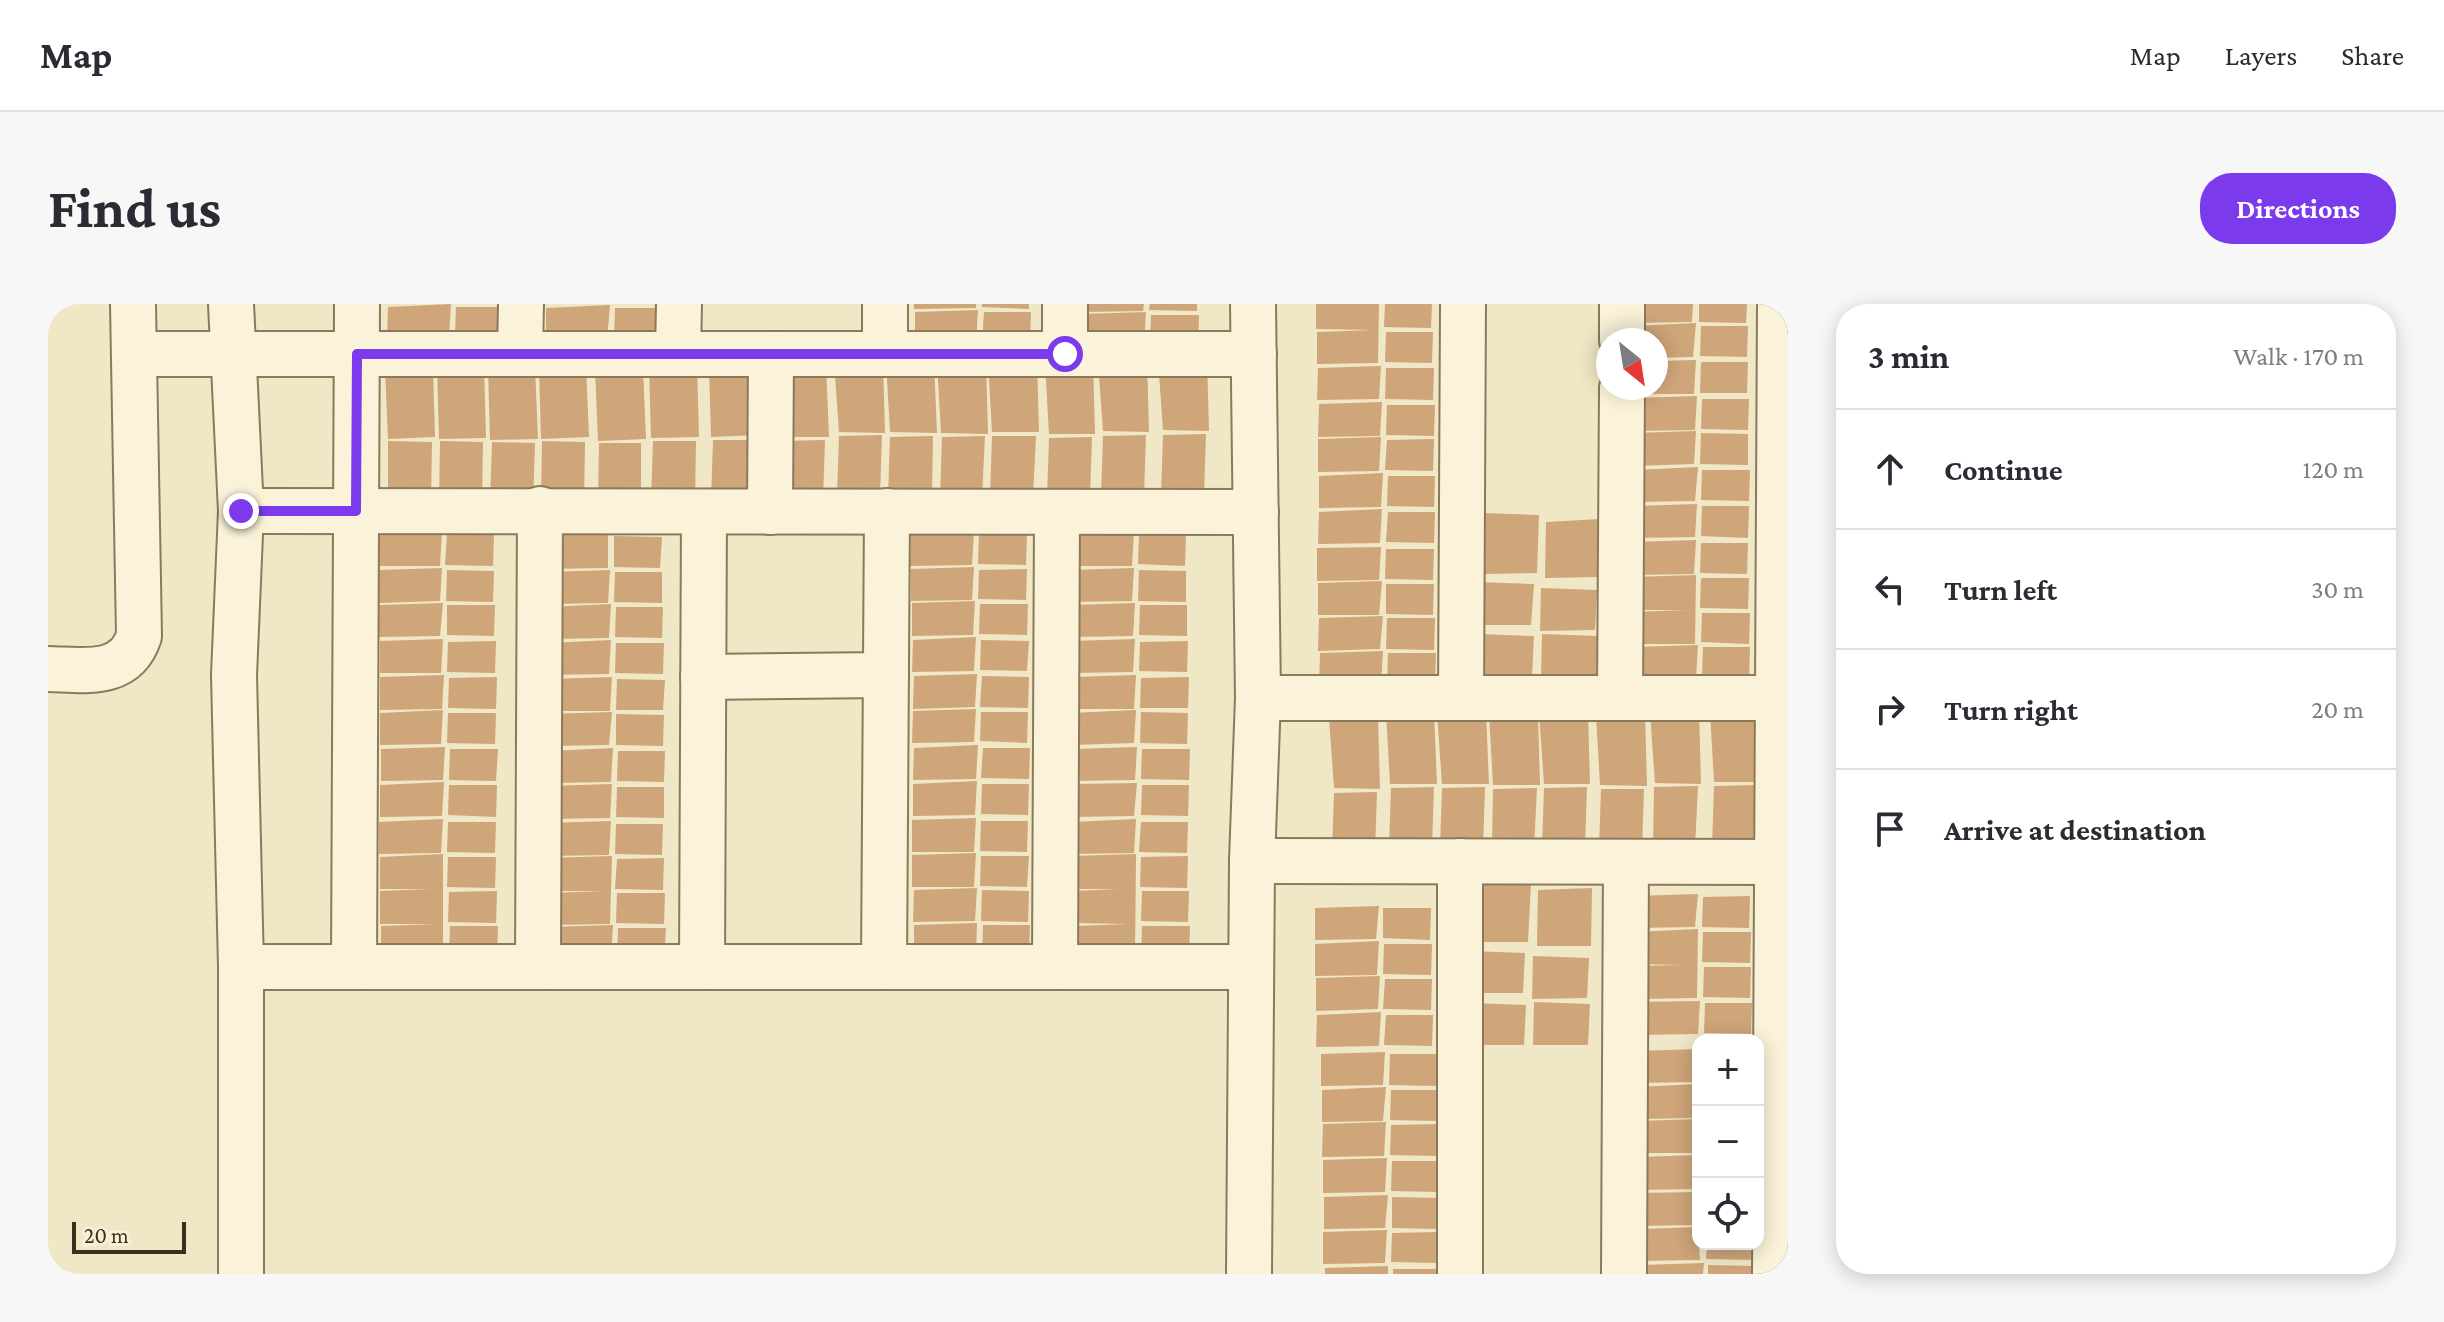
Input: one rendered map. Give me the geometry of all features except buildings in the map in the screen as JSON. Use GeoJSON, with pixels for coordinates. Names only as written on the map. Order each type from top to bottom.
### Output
{"type":"FeatureCollection","features":[{"type":"Feature","properties":{"kind":"street"},"geometry":{"type":"LineString","coordinates":[[48,669],[100,670],[121,665],[134,651],[139,636],[133,304]]}},
{"type":"Feature","properties":{"kind":"street"},"geometry":{"type":"LineString","coordinates":[[231,304],[241,511],[234,675],[241,967],[241,1274]]}},
{"type":"Feature","properties":{"kind":"street"},"geometry":{"type":"LineString","coordinates":[[354,967],[357,304]]}},
{"type":"Feature","properties":{"kind":"street"},"geometry":{"type":"LineString","coordinates":[[520,354],[521,304]]}},
{"type":"Feature","properties":{"kind":"street"},"geometry":{"type":"LineString","coordinates":[[678,354],[679,304]]}},
{"type":"Feature","properties":{"kind":"street"},"geometry":{"type":"LineString","coordinates":[[885,304],[885,354]]}},
{"type":"Feature","properties":{"kind":"street"},"geometry":{"type":"LineString","coordinates":[[1065,304],[1065,354]]}},
{"type":"Feature","properties":{"kind":"street"},"geometry":{"type":"LineString","coordinates":[[1249,1274],[1252,861],[1258,698],[1253,304]]}},
{"type":"Feature","properties":{"kind":"street"},"geometry":{"type":"LineString","coordinates":[[1461,698],[1463,304]]}},
{"type":"Feature","properties":{"kind":"street"},"geometry":{"type":"LineString","coordinates":[[1622,304],[1622,328]]}},
{"type":"Feature","properties":{"kind":"street"},"geometry":{"type":"LineString","coordinates":[[1775,1274],[1783,698],[1780,304]]}},
{"type":"Feature","properties":{"kind":"street"},"geometry":{"type":"LineString","coordinates":[[134,354],[1254,354]]}},
{"type":"Feature","properties":{"kind":"street"},"geometry":{"type":"LineString","coordinates":[[770,512],[771,354]]}},
{"type":"Feature","properties":{"kind":"street"},"geometry":{"type":"LineString","coordinates":[[1620,698],[1622,400]]}},
{"type":"Feature","properties":{"kind":"street"},"geometry":{"type":"LineString","coordinates":[[538,967],[540,509]]}},
{"type":"Feature","properties":{"kind":"street"},"geometry":{"type":"LineString","coordinates":[[241,511],[1256,512]]}},
{"type":"Feature","properties":{"kind":"street"},"geometry":{"type":"LineString","coordinates":[[884,967],[887,511]]}},
{"type":"Feature","properties":{"kind":"street"},"geometry":{"type":"LineString","coordinates":[[1055,967],[1057,512]]}},
{"type":"Feature","properties":{"kind":"street"},"geometry":{"type":"LineString","coordinates":[[702,967],[704,513]]}},
{"type":"Feature","properties":{"kind":"street"},"geometry":{"type":"LineString","coordinates":[[703,677],[886,675]]}},
{"type":"Feature","properties":{"kind":"street"},"geometry":{"type":"LineString","coordinates":[[1258,698],[1783,698]]}},
{"type":"Feature","properties":{"kind":"street"},"geometry":{"type":"LineString","coordinates":[[1252,861],[1782,862]]}},
{"type":"Feature","properties":{"kind":"street"},"geometry":{"type":"LineString","coordinates":[[1460,861],[1460,1274]]}},
{"type":"Feature","properties":{"kind":"street"},"geometry":{"type":"LineString","coordinates":[[1624,1274],[1626,862]]}},
{"type":"Feature","properties":{"kind":"street"},"geometry":{"type":"LineString","coordinates":[[241,967],[1251,967]]}},
{"type":"Feature","properties":{"kind":"route"},"geometry":{"type":"LineString","coordinates":[[241,511],[356,511],[357,354],[1065,354]]}}]}
